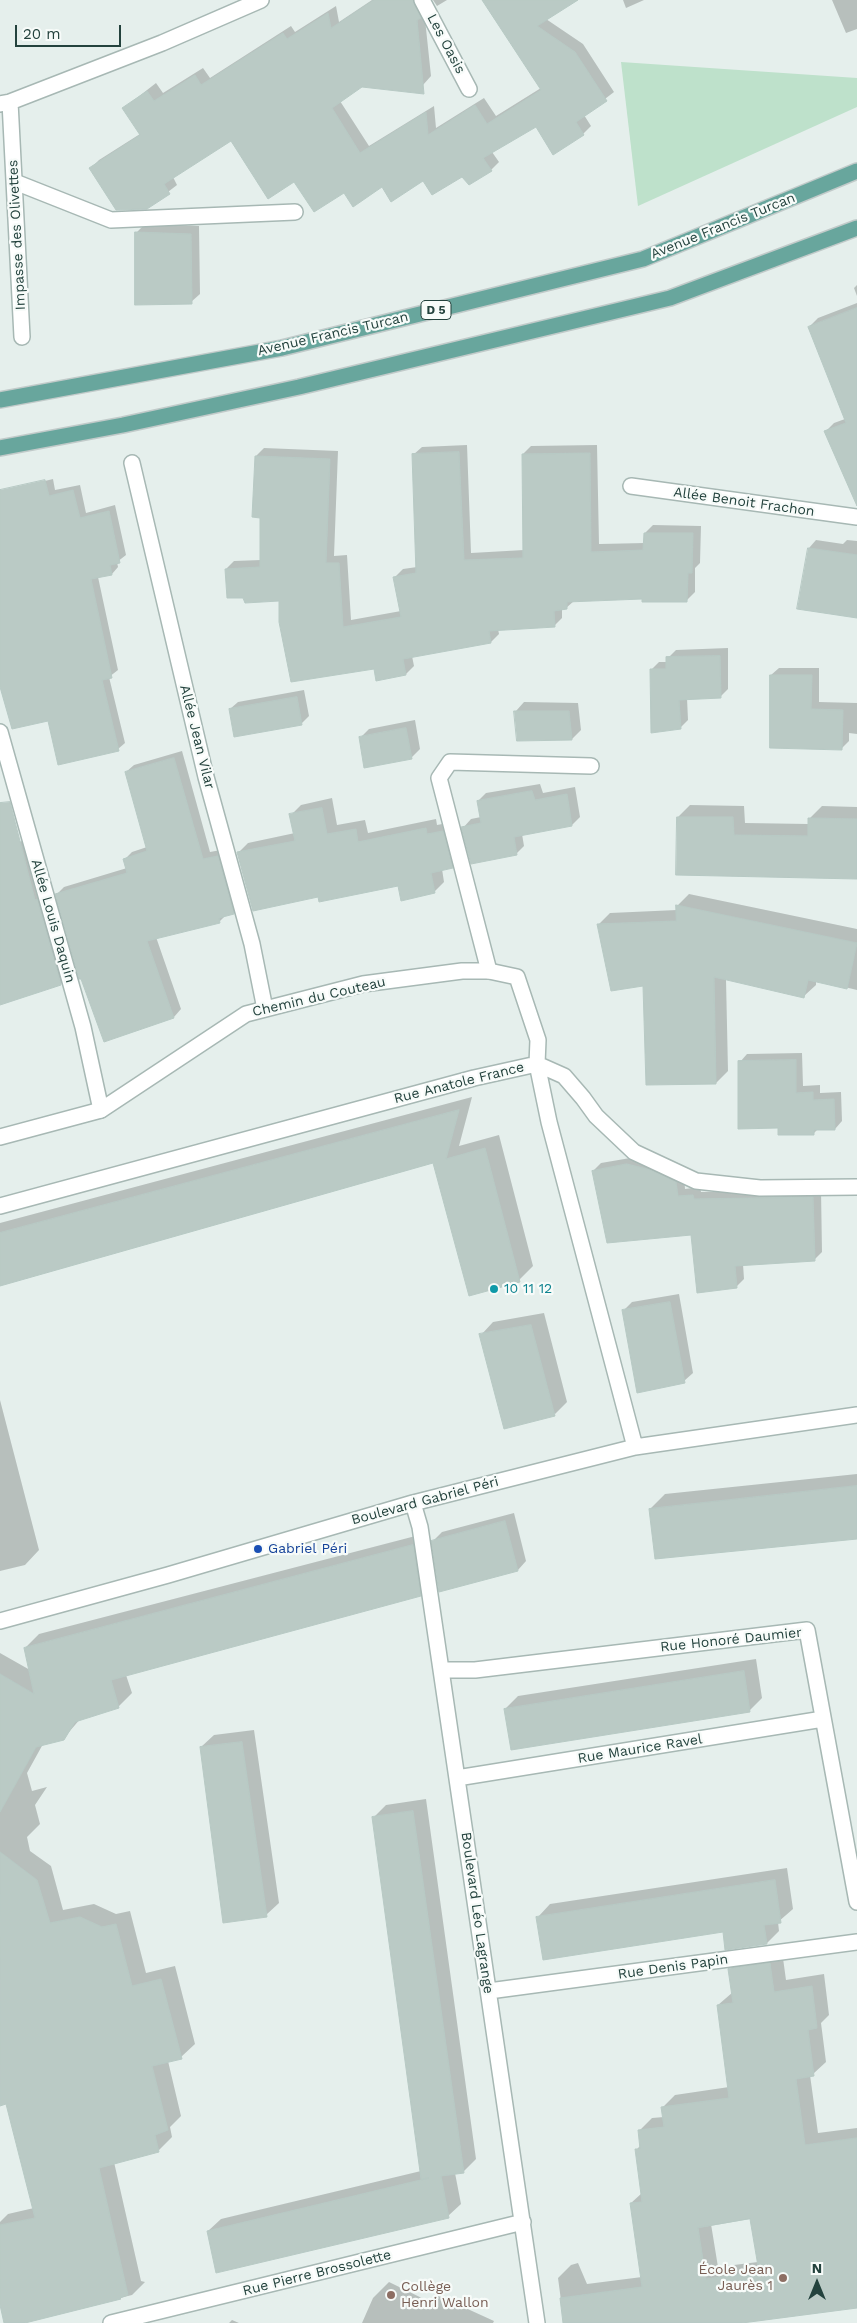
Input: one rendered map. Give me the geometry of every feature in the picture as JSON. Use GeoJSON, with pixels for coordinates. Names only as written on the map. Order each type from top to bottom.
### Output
{"type":"FeatureCollection","features":[{"type":"Feature","properties":{"kind":"main road","name":"Avenue Francis Turcan"},"geometry":{"type":"LineString","coordinates":[[0,400],[282,348],[643,259],[857,171]]}},
{"type":"Feature","properties":{"kind":"main road"},"geometry":{"type":"LineString","coordinates":[[0,448],[123,425],[299,387],[670,298],[857,228]]}},
{"type":"Feature","properties":{"kind":"street"},"geometry":{"type":"LineString","coordinates":[[5,103],[162,43],[261,0]]}},
{"type":"Feature","properties":{"kind":"street","name":"Les Oasis"},"geometry":{"type":"LineString","coordinates":[[422,0],[469,89]]}},
{"type":"Feature","properties":{"kind":"street","name":"Impasse des Olivettes"},"geometry":{"type":"LineString","coordinates":[[5,103],[15,182],[22,337]]}},
{"type":"Feature","properties":{"kind":"street"},"geometry":{"type":"LineString","coordinates":[[15,182],[111,220],[295,212]]}},
{"type":"Feature","properties":{"kind":"street","name":"Allée Jean Vilar"},"geometry":{"type":"LineString","coordinates":[[132,463],[206,777],[252,944],[265,1009]]}},
{"type":"Feature","properties":{"kind":"street","name":"Allée Benoit Frachon"},"geometry":{"type":"LineString","coordinates":[[631,486],[857,517]]}},
{"type":"Feature","properties":{"kind":"street","name":"Allée Louis Daquin"},"geometry":{"type":"LineString","coordinates":[[0,732],[82,1027],[101,1110]]}},
{"type":"Feature","properties":{"kind":"street"},"geometry":{"type":"LineString","coordinates":[[489,972],[439,778],[450,762],[591,766]]}},
{"type":"Feature","properties":{"kind":"street","name":"Chemin du Couteau"},"geometry":{"type":"LineString","coordinates":[[0,1137],[101,1110],[246,1014],[363,984],[462,972],[489,972],[517,977],[538,1040],[537,1064]]}},
{"type":"Feature","properties":{"kind":"street"},"geometry":{"type":"LineString","coordinates":[[537,1064],[564,1076],[584,1098],[596,1116],[634,1152],[696,1180],[760,1188],[857,1187]]}},
{"type":"Feature","properties":{"kind":"street","name":"Rue Anatole France"},"geometry":{"type":"LineString","coordinates":[[0,1206],[464,1081],[537,1064],[549,1122],[635,1447]]}},
{"type":"Feature","properties":{"kind":"street","name":"Boulevard Gabriel Péri"},"geometry":{"type":"LineString","coordinates":[[0,1621],[168,1575],[413,1503],[635,1447],[857,1415]]}},
{"type":"Feature","properties":{"kind":"street","name":"Boulevard Léo Lagrange"},"geometry":{"type":"LineString","coordinates":[[413,1503],[420,1527],[537,2323]]}},
{"type":"Feature","properties":{"kind":"street","name":"Rue Honoré Daumier"},"geometry":{"type":"LineString","coordinates":[[441,1670],[475,1670],[807,1630],[857,1902]]}},
{"type":"Feature","properties":{"kind":"street","name":"Rue Maurice Ravel"},"geometry":{"type":"LineString","coordinates":[[457,1778],[824,1719]]}},
{"type":"Feature","properties":{"kind":"street","name":"Rue Denis Papin"},"geometry":{"type":"LineString","coordinates":[[489,1991],[857,1942]]}},
{"type":"Feature","properties":{"kind":"street","name":"Rue Pierre Brossolette"},"geometry":{"type":"LineString","coordinates":[[111,2323],[522,2222]]}},
{"type":"Feature","properties":{"kind":"green space"},"geometry":{"type":"Polygon","coordinates":[[[621,62],[857,78],[857,107],[638,206],[621,62]]]}},
{"type":"Feature","properties":{"kind":"building"},"geometry":{"type":"Polygon","coordinates":[[[374,0],[413,0],[421,18],[417,20],[424,94],[362,87],[332,108],[360,153],[426,112],[428,135],[475,105],[487,124],[541,90],[482,0],[578,0],[537,26],[575,52],[607,101],[576,122],[584,135],[553,155],[536,127],[483,158],[492,171],[469,185],[462,177],[432,195],[423,181],[391,202],[382,187],[353,207],[344,193],[314,212],[294,182],[268,199],[231,141],[164,184],[170,194],[147,209],[116,210],[89,168],[140,135],[122,108],[147,91],[154,101],[195,75],[201,85],[283,33],[287,39],[328,13],[331,28],[374,0]]]}},
{"type":"Feature","properties":{"kind":"building"},"geometry":{"type":"Polygon","coordinates":[[[135,232],[191,234],[192,304],[135,305],[135,232]]]}},
{"type":"Feature","properties":{"kind":"building"},"geometry":{"type":"Polygon","coordinates":[[[857,308],[857,506],[824,431],[846,423],[808,327],[857,308]]]}},
{"type":"Feature","properties":{"kind":"building"},"geometry":{"type":"Polygon","coordinates":[[[459,452],[464,560],[523,558],[522,454],[590,453],[591,552],[643,550],[644,533],[693,533],[692,573],[688,573],[687,602],[642,602],[642,599],[567,602],[567,609],[554,611],[555,627],[489,631],[491,643],[403,659],[406,675],[376,681],[374,669],[291,682],[279,622],[279,601],[245,603],[243,598],[227,598],[225,569],[260,567],[260,518],[252,517],[255,456],[330,459],[326,563],[339,563],[343,627],[401,617],[393,577],[416,573],[412,454],[459,452]]]}},
{"type":"Feature","properties":{"kind":"building"},"geometry":{"type":"Polygon","coordinates":[[[45,480],[49,496],[73,490],[80,518],[109,511],[120,563],[110,565],[112,575],[91,579],[112,678],[102,680],[119,751],[58,765],[48,721],[12,729],[0,687],[0,490],[45,480]]]}},
{"type":"Feature","properties":{"kind":"building"},"geometry":{"type":"Polygon","coordinates":[[[808,548],[857,555],[857,618],[797,609],[808,548]]]}},
{"type":"Feature","properties":{"kind":"building"},"geometry":{"type":"Polygon","coordinates":[[[720,656],[721,698],[679,700],[681,729],[651,733],[650,669],[666,669],[666,657],[720,656]]]}},
{"type":"Feature","properties":{"kind":"building"},"geometry":{"type":"Polygon","coordinates":[[[770,675],[812,675],[811,709],[843,710],[842,750],[770,748],[770,675]]]}},
{"type":"Feature","properties":{"kind":"building"},"geometry":{"type":"Polygon","coordinates":[[[297,697],[302,725],[234,737],[229,709],[297,697]]]}},
{"type":"Feature","properties":{"kind":"building"},"geometry":{"type":"Polygon","coordinates":[[[514,711],[569,711],[572,740],[517,741],[514,711]]]}},
{"type":"Feature","properties":{"kind":"building"},"geometry":{"type":"Polygon","coordinates":[[[406,728],[412,759],[364,768],[359,737],[406,728]]]}},
{"type":"Feature","properties":{"kind":"building"},"geometry":{"type":"Polygon","coordinates":[[[174,758],[203,859],[218,856],[234,914],[219,918],[220,923],[147,941],[174,1018],[104,1042],[81,979],[79,979],[55,894],[127,873],[123,859],[147,851],[125,772],[174,758]]]}},
{"type":"Feature","properties":{"kind":"building"},"geometry":{"type":"Polygon","coordinates":[[[532,791],[535,800],[567,794],[572,826],[514,837],[517,855],[471,864],[461,827],[481,823],[477,801],[532,791]]]}},
{"type":"Feature","properties":{"kind":"building"},"geometry":{"type":"Polygon","coordinates":[[[10,802],[35,900],[37,899],[61,985],[0,1005],[0,803],[10,802]]]}},
{"type":"Feature","properties":{"kind":"building"},"geometry":{"type":"Polygon","coordinates":[[[322,808],[327,834],[356,829],[358,842],[426,828],[427,834],[443,831],[453,868],[431,873],[435,893],[401,901],[398,886],[319,902],[318,897],[253,911],[237,852],[295,841],[289,814],[322,808]]]}},
{"type":"Feature","properties":{"kind":"building"},"geometry":{"type":"Polygon","coordinates":[[[677,817],[733,817],[734,835],[808,836],[808,818],[857,819],[857,879],[676,875],[677,817]]]}},
{"type":"Feature","properties":{"kind":"building"},"geometry":{"type":"Polygon","coordinates":[[[676,905],[857,943],[847,989],[808,980],[804,998],[714,977],[716,1084],[646,1085],[643,986],[611,991],[597,924],[676,921],[676,905]]]}},
{"type":"Feature","properties":{"kind":"building"},"geometry":{"type":"Polygon","coordinates":[[[796,1060],[796,1093],[813,1092],[813,1100],[834,1099],[835,1130],[814,1130],[814,1135],[778,1135],[778,1128],[738,1129],[738,1061],[796,1060]]]}},
{"type":"Feature","properties":{"kind":"building"},"geometry":{"type":"Polygon","coordinates":[[[459,1110],[446,1159],[485,1148],[520,1282],[469,1296],[433,1163],[0,1286],[0,1233],[459,1110]]]}},
{"type":"Feature","properties":{"kind":"building"},"geometry":{"type":"Polygon","coordinates":[[[627,1164],[651,1170],[676,1182],[678,1196],[693,1195],[694,1199],[813,1197],[815,1261],[735,1266],[737,1288],[697,1293],[691,1235],[607,1243],[592,1171],[627,1164]]]}},
{"type":"Feature","properties":{"kind":"building"},"geometry":{"type":"Polygon","coordinates":[[[670,1302],[685,1383],[637,1393],[622,1310],[670,1302]]]}},
{"type":"Feature","properties":{"kind":"building"},"geometry":{"type":"Polygon","coordinates":[[[531,1325],[555,1416],[504,1429],[479,1334],[531,1325]]]}},
{"type":"Feature","properties":{"kind":"building"},"geometry":{"type":"Polygon","coordinates":[[[857,1486],[857,1539],[655,1559],[649,1509],[857,1486]]]}},
{"type":"Feature","properties":{"kind":"building"},"geometry":{"type":"Polygon","coordinates":[[[505,1521],[518,1571],[439,1592],[431,1541],[505,1521]]]}},
{"type":"Feature","properties":{"kind":"building"},"geometry":{"type":"Polygon","coordinates":[[[413,1545],[421,1596],[111,1680],[119,1708],[75,1722],[64,1740],[36,1747],[0,1812],[0,1674],[34,1694],[24,1648],[413,1545]]]}},
{"type":"Feature","properties":{"kind":"building"},"geometry":{"type":"Polygon","coordinates":[[[744,1671],[750,1712],[511,1750],[504,1709],[744,1671]]]}},
{"type":"Feature","properties":{"kind":"building"},"geometry":{"type":"Polygon","coordinates":[[[242,1742],[267,1917],[223,1923],[200,1747],[242,1742]]]}},
{"type":"Feature","properties":{"kind":"building"},"geometry":{"type":"Polygon","coordinates":[[[413,1811],[464,2173],[441,2176],[449,2218],[216,2273],[207,2231],[429,2178],[421,2179],[372,1817],[413,1811]]]}},
{"type":"Feature","properties":{"kind":"building"},"geometry":{"type":"Polygon","coordinates":[[[0,1852],[37,1880],[50,1923],[80,1917],[102,1927],[116,1924],[132,1986],[161,1979],[182,2059],[152,2066],[168,2130],[155,2135],[159,2152],[99,2168],[128,2295],[121,2299],[25,2323],[4,2323],[0,2305],[0,2225],[35,2218],[6,2104],[0,2106],[0,1852]]]}},
{"type":"Feature","properties":{"kind":"building"},"geometry":{"type":"Polygon","coordinates":[[[775,1880],[781,1923],[764,1925],[767,1944],[725,1950],[723,1932],[543,1960],[536,1917],[775,1880]]]}},
{"type":"Feature","properties":{"kind":"building"},"geometry":{"type":"Polygon","coordinates":[[[770,1963],[774,1992],[812,1986],[817,2028],[808,2030],[814,2076],[796,2079],[805,2145],[857,2138],[857,2308],[742,2323],[563,2323],[560,2298],[642,2287],[630,2203],[642,2202],[635,2149],[640,2149],[638,2130],[664,2127],[661,2107],[729,2098],[717,2005],[733,2003],[728,1969],[770,1963]],[[750,2219],[698,2228],[706,2279],[759,2272],[750,2219]]]}},
{"type":"Feature","properties":{"kind":"place","name":"10 11 12"},"geometry":{"type":"Point","coordinates":[494,1289]}},
{"type":"Feature","properties":{"kind":"place","name":"Gabriel Péri"},"geometry":{"type":"Point","coordinates":[258,1549]}},
{"type":"Feature","properties":{"kind":"place","name":"École Jean Jaurès 1"},"geometry":{"type":"Point","coordinates":[783,2278]}},
{"type":"Feature","properties":{"kind":"place","name":"Collège Henri Wallon"},"geometry":{"type":"Point","coordinates":[391,2295]}}]}
